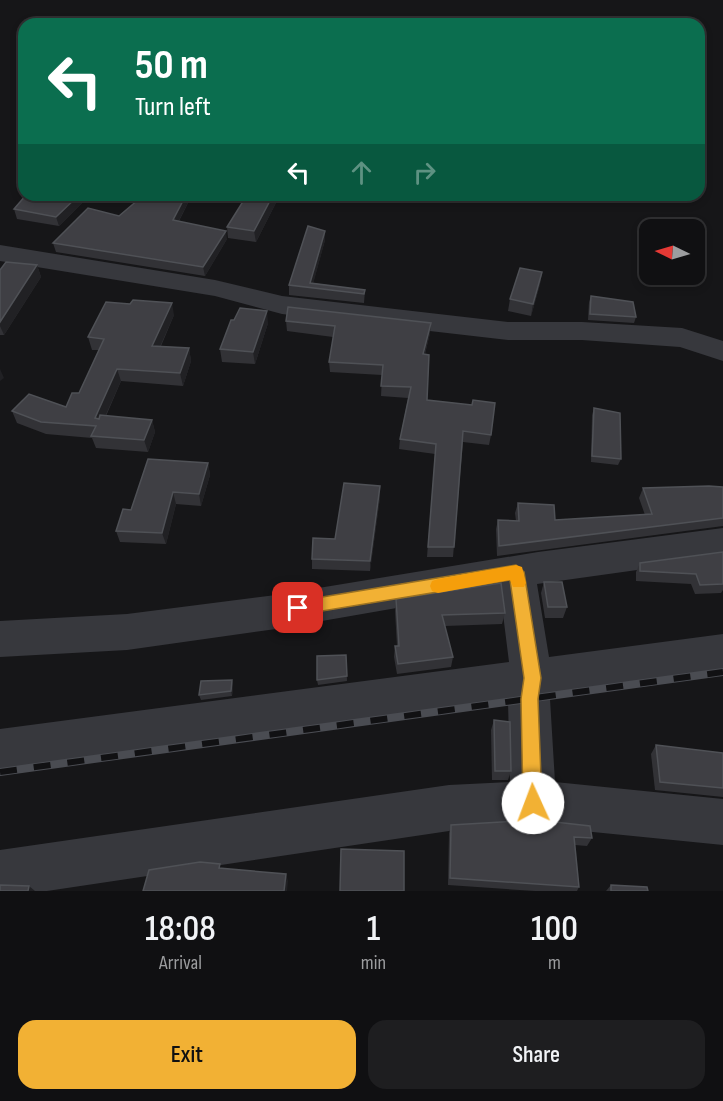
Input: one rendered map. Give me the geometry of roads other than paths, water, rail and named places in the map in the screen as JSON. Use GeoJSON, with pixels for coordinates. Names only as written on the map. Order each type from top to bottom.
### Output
{"type":"FeatureCollection","features":[{"type":"Feature","properties":{"kind":"street"},"geometry":{"type":"LineString","coordinates":[[0,253],[215,288],[282,305],[508,331],[582,331],[682,338],[723,351]]}},
{"type":"Feature","properties":{"kind":"street"},"geometry":{"type":"LineString","coordinates":[[0,639],[128,632],[276,612],[516,572],[723,543]]}},
{"type":"Feature","properties":{"kind":"street"},"geometry":{"type":"LineString","coordinates":[[516,572],[532,678],[529,699],[533,803]]}},
{"type":"Feature","properties":{"kind":"street"},"geometry":{"type":"LineString","coordinates":[[0,751],[723,652]]}},
{"type":"Feature","properties":{"kind":"street"},"geometry":{"type":"LineString","coordinates":[[0,874],[449,808],[533,803],[723,822]]}},
{"type":"Feature","properties":{"kind":"railway"},"geometry":{"type":"LineString","coordinates":[[0,772],[723,672]]}}]}
